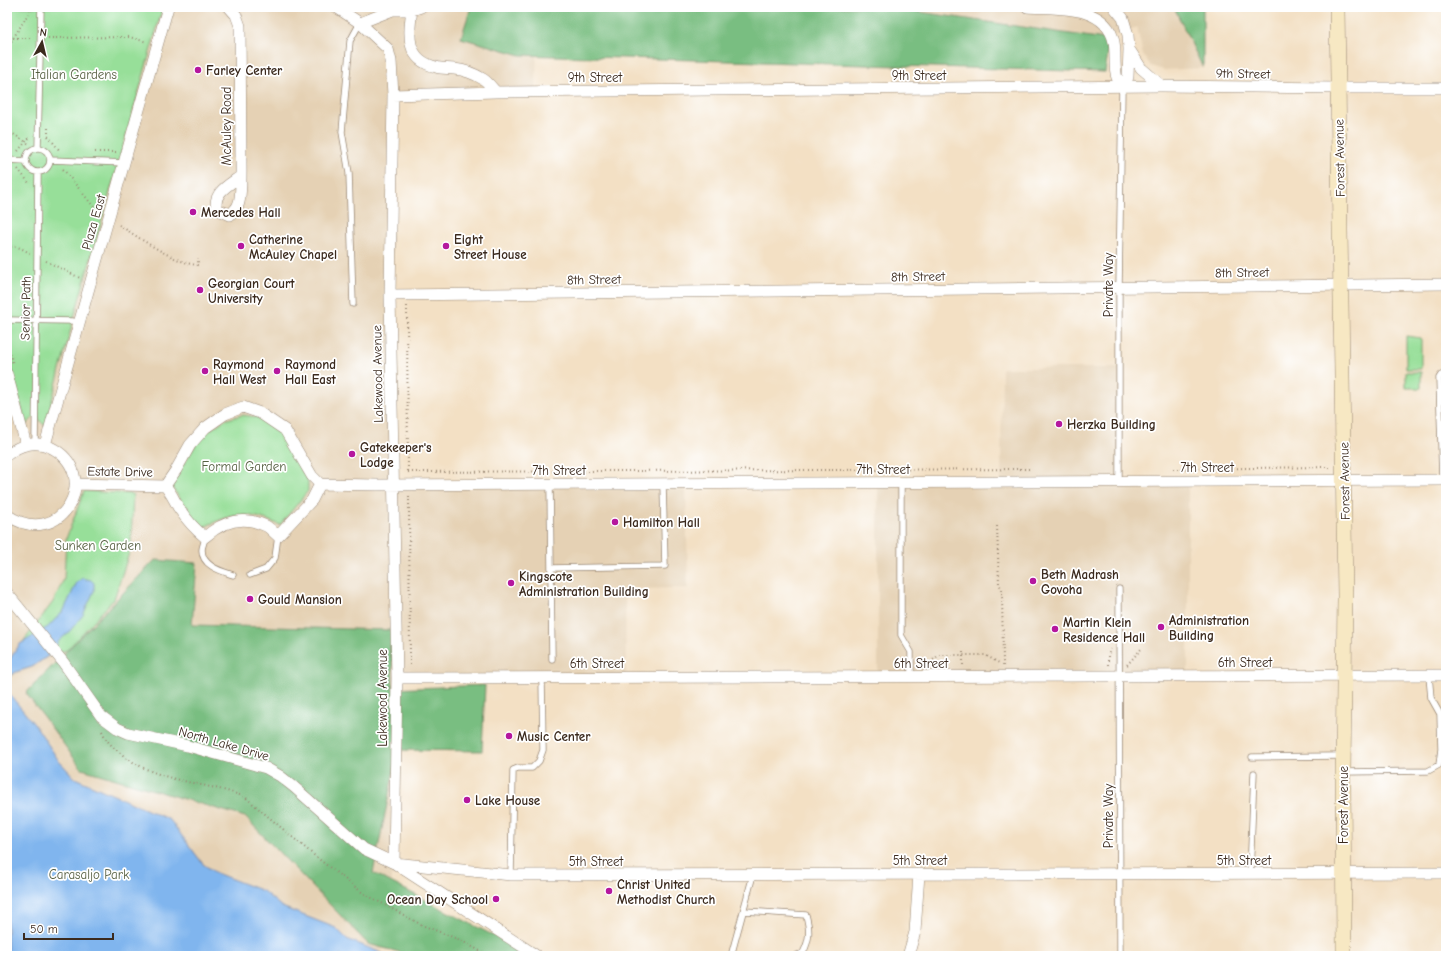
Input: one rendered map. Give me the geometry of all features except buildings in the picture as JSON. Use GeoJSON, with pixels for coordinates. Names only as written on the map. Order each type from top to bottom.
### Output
{"type":"FeatureCollection","features":[{"type":"Feature","properties":{"kind":"street","name":"Plaza East"},"geometry":{"type":"LineString","coordinates":[[36,445],[78,323],[125,163],[168,7]]}},
{"type":"Feature","properties":{"kind":"street","name":"McAuley Road"},"geometry":{"type":"LineString","coordinates":[[229,7],[236,15],[240,26],[240,176]]}},
{"type":"Feature","properties":{"kind":"street","name":"Lakewood Avenue"},"geometry":{"type":"LineString","coordinates":[[336,7],[360,23],[388,49],[391,61],[393,95],[390,295],[392,485],[397,678],[394,863]]}},
{"type":"Feature","properties":{"kind":"street"},"geometry":{"type":"LineString","coordinates":[[1027,7],[1072,10],[1089,13],[1100,20],[1113,36],[1116,73],[1122,88]]}},
{"type":"Feature","properties":{"kind":"street"},"geometry":{"type":"LineString","coordinates":[[1114,7],[1123,18],[1128,36],[1128,77],[1122,88]]}},
{"type":"Feature","properties":{"kind":"street","name":"Forest Avenue"},"geometry":{"type":"LineString","coordinates":[[1337,7],[1344,597],[1344,956]]}},
{"type":"Feature","properties":{"kind":"street"},"geometry":{"type":"LineString","coordinates":[[360,23],[393,10],[416,9],[410,27],[412,49],[415,56],[424,64],[437,68],[467,71],[485,80],[496,92]]}},
{"type":"Feature","properties":{"kind":"street"},"geometry":{"type":"LineString","coordinates":[[1129,49],[1141,68],[1162,86]]}},
{"type":"Feature","properties":{"kind":"street","name":"9th Street"},"geometry":{"type":"LineString","coordinates":[[393,95],[496,92],[1122,88],[1162,86],[1446,88]]}},
{"type":"Feature","properties":{"kind":"street","name":"8th Street"},"geometry":{"type":"LineString","coordinates":[[390,295],[1446,284]]}},
{"type":"Feature","properties":{"kind":"street"},"geometry":{"type":"LineString","coordinates":[[11,373],[36,445]]}},
{"type":"Feature","properties":{"kind":"street","name":"Estate Drive"},"geometry":{"type":"LineString","coordinates":[[165,486],[190,445],[205,428],[225,414],[243,407],[260,413],[285,430],[312,476],[320,484]]}},
{"type":"Feature","properties":{"kind":"street"},"geometry":{"type":"LineString","coordinates":[[7,455],[14,450],[36,445],[57,451],[67,460],[73,472],[75,484],[73,496],[68,507],[61,516],[50,522],[39,525],[27,525],[16,521],[7,515]]}},
{"type":"Feature","properties":{"kind":"street","name":"7th Street"},"geometry":{"type":"LineString","coordinates":[[320,484],[1119,482],[1343,474],[1444,480]]}},
{"type":"Feature","properties":{"kind":"street","name":"Estate Drive"},"geometry":{"type":"LineString","coordinates":[[75,484],[165,486],[193,528],[206,537]]}},
{"type":"Feature","properties":{"kind":"street"},"geometry":{"type":"LineString","coordinates":[[206,537],[216,528],[229,522],[242,520],[267,526],[278,536],[312,500],[320,484]]}},
{"type":"Feature","properties":{"kind":"street","name":"North Lake Drive"},"geometry":{"type":"LineString","coordinates":[[7,593],[63,662],[101,716],[117,728],[128,733],[188,746],[266,768],[280,776],[294,787],[364,849],[394,863],[537,956]]}},
{"type":"Feature","properties":{"kind":"street","name":"6th Street"},"geometry":{"type":"LineString","coordinates":[[397,678],[912,677],[1003,671],[1119,676],[1446,676]]}},
{"type":"Feature","properties":{"kind":"street","name":"5th Street"},"geometry":{"type":"LineString","coordinates":[[394,863],[511,875],[1446,873]]}},
{"type":"Feature","properties":{"kind":"street"},"geometry":{"type":"LineString","coordinates":[[908,956],[915,932],[919,874]]}},
{"type":"Feature","properties":{"kind":"lane"},"geometry":{"type":"LineString","coordinates":[[38,148],[41,7]]}},
{"type":"Feature","properties":{"kind":"lane"},"geometry":{"type":"LineString","coordinates":[[1337,7],[1354,7]]}},
{"type":"Feature","properties":{"kind":"lane"},"geometry":{"type":"LineString","coordinates":[[353,304],[349,173],[342,132],[350,41],[360,23]]}},
{"type":"Feature","properties":{"kind":"lane","name":"Private Way"},"geometry":{"type":"LineString","coordinates":[[1119,482],[1119,288],[1122,88]]}},
{"type":"Feature","properties":{"kind":"lane"},"geometry":{"type":"LineString","coordinates":[[38,148],[48,152],[51,160],[51,164],[46,170],[38,173],[30,170],[26,161],[27,154],[38,148]]}},
{"type":"Feature","properties":{"kind":"lane"},"geometry":{"type":"LineString","coordinates":[[7,160],[26,161]]}},
{"type":"Feature","properties":{"kind":"lane"},"geometry":{"type":"LineString","coordinates":[[51,160],[125,163]]}},
{"type":"Feature","properties":{"kind":"lane","name":"Senior Path"},"geometry":{"type":"LineString","coordinates":[[36,445],[38,173]]}},
{"type":"Feature","properties":{"kind":"lane"},"geometry":{"type":"LineString","coordinates":[[7,320],[73,321],[78,323]]}},
{"type":"Feature","properties":{"kind":"lane"},"geometry":{"type":"LineString","coordinates":[[1444,480],[1439,378],[1441,375],[1446,375]]}},
{"type":"Feature","properties":{"kind":"lane"},"geometry":{"type":"LineString","coordinates":[[901,483],[901,635],[910,652],[912,677]]}},
{"type":"Feature","properties":{"kind":"lane"},"geometry":{"type":"LineString","coordinates":[[550,484],[552,659]]}},
{"type":"Feature","properties":{"kind":"lane"},"geometry":{"type":"LineString","coordinates":[[551,568],[665,566],[663,484]]}},
{"type":"Feature","properties":{"kind":"lane"},"geometry":{"type":"LineString","coordinates":[[250,575],[266,569],[275,558],[278,536]]}},
{"type":"Feature","properties":{"kind":"lane"},"geometry":{"type":"LineString","coordinates":[[206,537],[202,551],[207,563],[218,570],[233,575]]}},
{"type":"Feature","properties":{"kind":"lane","name":"Private Way"},"geometry":{"type":"LineString","coordinates":[[1119,589],[1120,956]]}},
{"type":"Feature","properties":{"kind":"lane"},"geometry":{"type":"LineString","coordinates":[[1343,772],[1428,771],[1439,765],[1441,749],[1440,714],[1431,698],[1429,676]]}},
{"type":"Feature","properties":{"kind":"lane"},"geometry":{"type":"LineString","coordinates":[[511,875],[513,770],[518,768],[532,768],[539,761],[543,750],[542,678]]}},
{"type":"Feature","properties":{"kind":"lane"},"geometry":{"type":"LineString","coordinates":[[1252,756],[1343,756]]}},
{"type":"Feature","properties":{"kind":"lane"},"geometry":{"type":"LineString","coordinates":[[1250,874],[1254,773]]}},
{"type":"Feature","properties":{"kind":"lane"},"geometry":{"type":"LineString","coordinates":[[751,956],[731,956],[753,875]]}},
{"type":"Feature","properties":{"kind":"lane"},"geometry":{"type":"LineString","coordinates":[[744,911],[806,915],[809,927],[808,942],[803,953],[795,956]]}},
{"type":"Feature","properties":{"kind":"path"},"geometry":{"type":"LineString","coordinates":[[32,7],[32,15]]}},
{"type":"Feature","properties":{"kind":"path"},"geometry":{"type":"LineString","coordinates":[[7,48],[32,7]]}},
{"type":"Feature","properties":{"kind":"path"},"geometry":{"type":"LineString","coordinates":[[13,38],[129,37],[158,45]]}},
{"type":"Feature","properties":{"kind":"path"},"geometry":{"type":"LineString","coordinates":[[7,130],[29,144]]}},
{"type":"Feature","properties":{"kind":"path"},"geometry":{"type":"LineString","coordinates":[[13,151],[18,151],[31,134]]}},
{"type":"Feature","properties":{"kind":"path"},"geometry":{"type":"LineString","coordinates":[[48,136],[59,151],[67,151]]}},
{"type":"Feature","properties":{"kind":"path"},"geometry":{"type":"LineString","coordinates":[[89,152],[118,152]]}},
{"type":"Feature","properties":{"kind":"path"},"geometry":{"type":"LineString","coordinates":[[12,168],[17,168],[30,184]]}},
{"type":"Feature","properties":{"kind":"path"},"geometry":{"type":"LineString","coordinates":[[59,169],[70,169]]}},
{"type":"Feature","properties":{"kind":"path"},"geometry":{"type":"LineString","coordinates":[[63,169],[100,214],[161,251],[191,265],[198,266],[198,258]]}},
{"type":"Feature","properties":{"kind":"path"},"geometry":{"type":"LineString","coordinates":[[29,245],[29,260]]}},
{"type":"Feature","properties":{"kind":"path"},"geometry":{"type":"LineString","coordinates":[[46,261],[46,266]]}},
{"type":"Feature","properties":{"kind":"path"},"geometry":{"type":"LineString","coordinates":[[82,279],[84,275]]}},
{"type":"Feature","properties":{"kind":"path"},"geometry":{"type":"LineString","coordinates":[[7,342],[11,373]]}},
{"type":"Feature","properties":{"kind":"path"},"geometry":{"type":"LineString","coordinates":[[408,472],[1032,469]]}},
{"type":"Feature","properties":{"kind":"path"},"geometry":{"type":"LineString","coordinates":[[1173,469],[1343,474]]}},
{"type":"Feature","properties":{"kind":"path"},"geometry":{"type":"LineString","coordinates":[[997,526],[999,584],[1002,589],[1003,671]]}},
{"type":"Feature","properties":{"kind":"path"},"geometry":{"type":"LineString","coordinates":[[1127,665],[1142,648]]}},
{"type":"Feature","properties":{"kind":"path"},"geometry":{"type":"LineString","coordinates":[[926,666],[939,655],[963,653],[986,654],[1003,671]]}},
{"type":"Feature","properties":{"kind":"path"},"geometry":{"type":"LineString","coordinates":[[963,653],[963,666]]}},
{"type":"Feature","properties":{"kind":"path"},"geometry":{"type":"LineString","coordinates":[[98,711],[106,740],[114,749],[132,762],[151,772],[166,777],[234,792],[245,796],[316,857],[363,893],[422,925],[460,940],[489,956]]}},
{"type":"Feature","properties":{"kind":"shaded area","name":"Georgian Court University"},"geometry":{"type":"Polygon","coordinates":[[[7,7],[537,7],[536,96],[393,95],[392,485],[686,484],[688,588],[625,589],[626,677],[397,678],[394,863],[382,954],[347,939],[336,928],[282,907],[263,891],[216,873],[203,864],[170,820],[75,778],[59,761],[38,729],[7,691],[7,678],[16,672],[33,667],[12,656],[7,663],[7,7]]]}},
{"type":"Feature","properties":{"kind":"shaded area"},"geometry":{"type":"Polygon","coordinates":[[[885,7],[1174,7],[1203,68],[1164,70],[1151,66],[1143,55],[1137,27],[1105,39],[885,7]]]}},
{"type":"Feature","properties":{"kind":"shaded area","name":"Beth Madrash Govoha"},"geometry":{"type":"Polygon","coordinates":[[[1002,368],[1119,368],[1119,483],[1188,481],[1188,676],[878,677],[878,483],[1001,482],[1002,368]]]}},
{"type":"Feature","properties":{"kind":"green space","name":"Italian Gardens"},"geometry":{"type":"Polygon","coordinates":[[[7,7],[163,7],[73,321],[45,426],[35,416],[26,425],[7,350],[7,7]]]}},
{"type":"Feature","properties":{"kind":"green space"},"geometry":{"type":"Polygon","coordinates":[[[471,7],[885,7],[1105,39],[1108,53],[1105,72],[521,55],[461,38],[471,7]]]}},
{"type":"Feature","properties":{"kind":"green space"},"geometry":{"type":"Polygon","coordinates":[[[1174,7],[1203,7],[1203,68],[1174,7]]]}},
{"type":"Feature","properties":{"kind":"green space"},"geometry":{"type":"Polygon","coordinates":[[[1406,336],[1421,338],[1421,369],[1406,369],[1406,336]]]}},
{"type":"Feature","properties":{"kind":"green space"},"geometry":{"type":"Polygon","coordinates":[[[1406,372],[1421,372],[1421,388],[1406,388],[1406,372]]]}},
{"type":"Feature","properties":{"kind":"green space","name":"Formal Garden"},"geometry":{"type":"Polygon","coordinates":[[[242,415],[258,417],[282,434],[308,481],[308,491],[280,525],[258,517],[241,515],[223,519],[202,528],[173,489],[173,481],[201,436],[224,420],[242,415]]]}},
{"type":"Feature","properties":{"kind":"green space","name":"Sunken Garden"},"geometry":{"type":"Polygon","coordinates":[[[84,491],[133,494],[131,547],[114,599],[67,650],[48,656],[32,667],[16,672],[7,678],[7,663],[53,602],[64,579],[66,539],[84,491]]]}},
{"type":"Feature","properties":{"kind":"green space"},"geometry":{"type":"Polygon","coordinates":[[[155,560],[197,563],[192,625],[392,630],[393,689],[485,685],[482,751],[398,750],[373,873],[533,956],[414,956],[368,944],[245,817],[82,769],[26,693],[155,560]]]}},
{"type":"Feature","properties":{"kind":"water"},"geometry":{"type":"Polygon","coordinates":[[[82,578],[91,580],[94,583],[94,591],[83,615],[69,632],[59,641],[48,656],[32,667],[16,672],[7,678],[7,663],[20,644],[48,627],[64,610],[76,584],[82,578]]]}},
{"type":"Feature","properties":{"kind":"water","name":"Carasaljo Park"},"geometry":{"type":"Polygon","coordinates":[[[7,691],[38,729],[59,761],[75,778],[170,820],[203,864],[216,873],[263,891],[282,907],[336,928],[347,939],[389,956],[7,956],[7,691]]]}},
{"type":"Feature","properties":{"kind":"place","name":"Farley Center"},"geometry":{"type":"Point","coordinates":[198,70]}},
{"type":"Feature","properties":{"kind":"place","name":"Mercedes Hall"},"geometry":{"type":"Point","coordinates":[193,212]}},
{"type":"Feature","properties":{"kind":"place","name":"Catherine McAuley Chapel"},"geometry":{"type":"Point","coordinates":[241,246]}},
{"type":"Feature","properties":{"kind":"place","name":"Eight Street House"},"geometry":{"type":"Point","coordinates":[446,246]}},
{"type":"Feature","properties":{"kind":"place","name":"Georgian Court University"},"geometry":{"type":"Point","coordinates":[200,290]}},
{"type":"Feature","properties":{"kind":"place","name":"Raymond Hall West"},"geometry":{"type":"Point","coordinates":[205,371]}},
{"type":"Feature","properties":{"kind":"place","name":"Raymond Hall East"},"geometry":{"type":"Point","coordinates":[277,371]}},
{"type":"Feature","properties":{"kind":"place","name":"Herzka Building"},"geometry":{"type":"Point","coordinates":[1059,424]}},
{"type":"Feature","properties":{"kind":"place","name":"Gatekeeper's Lodge"},"geometry":{"type":"Point","coordinates":[352,454]}},
{"type":"Feature","properties":{"kind":"place","name":"Hamilton Hall"},"geometry":{"type":"Point","coordinates":[615,522]}},
{"type":"Feature","properties":{"kind":"place","name":"Beth Madrash Govoha"},"geometry":{"type":"Point","coordinates":[1033,581]}},
{"type":"Feature","properties":{"kind":"place","name":"Kingscote Administration Building"},"geometry":{"type":"Point","coordinates":[511,583]}},
{"type":"Feature","properties":{"kind":"place","name":"Gould Mansion"},"geometry":{"type":"Point","coordinates":[250,599]}},
{"type":"Feature","properties":{"kind":"place","name":"Administration Building"},"geometry":{"type":"Point","coordinates":[1161,627]}},
{"type":"Feature","properties":{"kind":"place","name":"Martin Klein Residence Hall"},"geometry":{"type":"Point","coordinates":[1055,629]}},
{"type":"Feature","properties":{"kind":"place","name":"Music Center"},"geometry":{"type":"Point","coordinates":[509,736]}},
{"type":"Feature","properties":{"kind":"place","name":"Lake House"},"geometry":{"type":"Point","coordinates":[467,800]}},
{"type":"Feature","properties":{"kind":"place","name":"Christ United Methodist Church"},"geometry":{"type":"Point","coordinates":[609,891]}},
{"type":"Feature","properties":{"kind":"place","name":"Ocean Day School"},"geometry":{"type":"Point","coordinates":[496,899]}}]}
